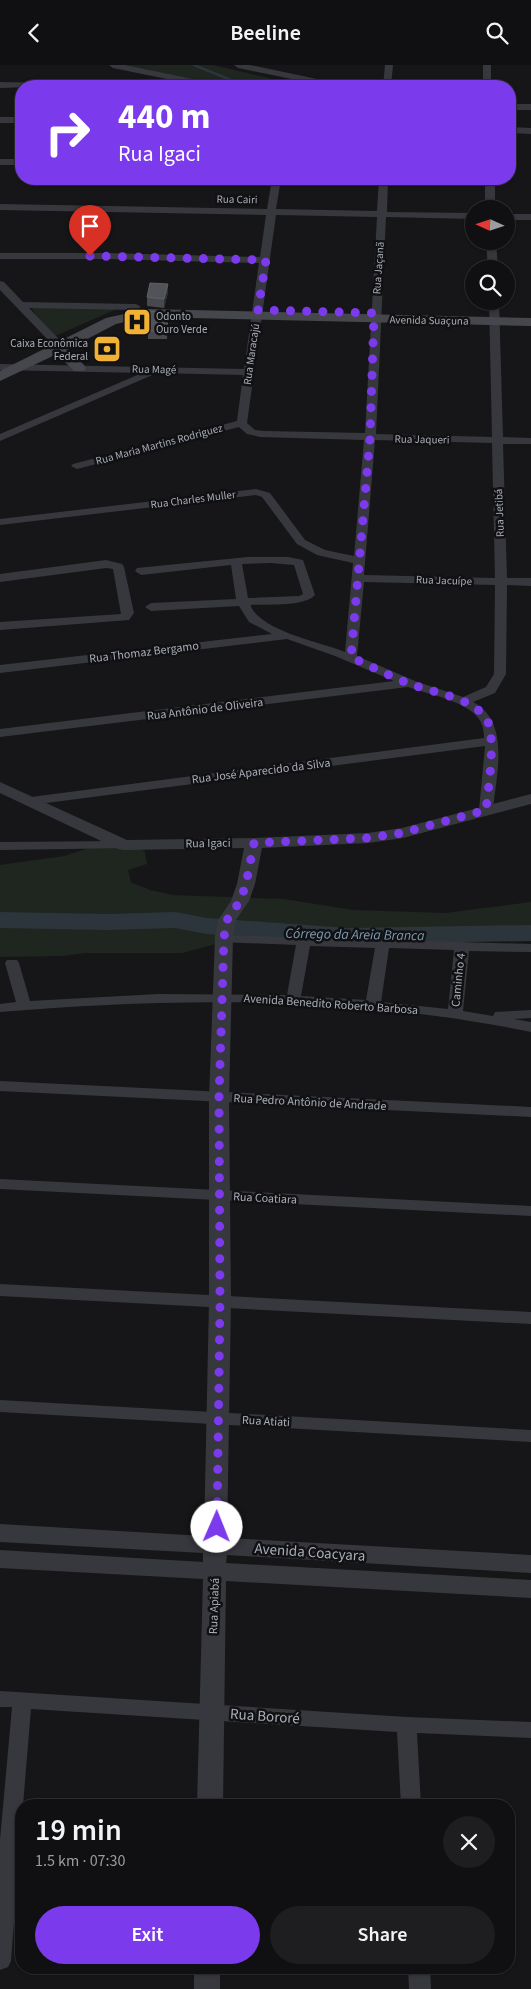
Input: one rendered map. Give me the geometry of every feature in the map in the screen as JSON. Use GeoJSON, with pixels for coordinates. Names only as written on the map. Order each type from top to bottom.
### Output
{"type":"FeatureCollection","features":[{"type":"Feature","properties":{"kind":"main road","name":"Avenida Suaçuna"},"geometry":{"type":"LineString","coordinates":[[57,344],[141,310],[374,316],[494,313],[531,316]]}},
{"type":"Feature","properties":{"kind":"main road","name":"Avenida Suaçuna"},"geometry":{"type":"LineString","coordinates":[[494,313],[531,322]]}},
{"type":"Feature","properties":{"kind":"main road"},"geometry":{"type":"LineString","coordinates":[[57,344],[79,368]]}},
{"type":"Feature","properties":{"kind":"main road"},"geometry":{"type":"LineString","coordinates":[[1,370],[20,368],[57,344]]}},
{"type":"Feature","properties":{"kind":"main road"},"geometry":{"type":"LineString","coordinates":[[1,370],[57,344]]}},
{"type":"Feature","properties":{"kind":"street"},"geometry":{"type":"LineString","coordinates":[[113,65],[184,80]]}},
{"type":"Feature","properties":{"kind":"street"},"geometry":{"type":"LineString","coordinates":[[238,65],[308,80]]}},
{"type":"Feature","properties":{"kind":"street"},"geometry":{"type":"LineString","coordinates":[[289,76],[292,65]]}},
{"type":"Feature","properties":{"kind":"street"},"geometry":{"type":"LineString","coordinates":[[388,80],[389,65]]}},
{"type":"Feature","properties":{"kind":"street"},"geometry":{"type":"LineString","coordinates":[[487,65],[487,80]]}},
{"type":"Feature","properties":{"kind":"street"},"geometry":{"type":"LineString","coordinates":[[0,85],[15,85]]}},
{"type":"Feature","properties":{"kind":"street"},"geometry":{"type":"LineString","coordinates":[[516,107],[531,107]]}},
{"type":"Feature","properties":{"kind":"street"},"geometry":{"type":"LineString","coordinates":[[0,119],[15,120]]}},
{"type":"Feature","properties":{"kind":"street"},"geometry":{"type":"LineString","coordinates":[[516,130],[531,131]]}},
{"type":"Feature","properties":{"kind":"street"},"geometry":{"type":"LineString","coordinates":[[0,162],[15,162]]}},
{"type":"Feature","properties":{"kind":"street","name":"Rua Maracajú"},"geometry":{"type":"LineString","coordinates":[[242,423],[275,185]]}},
{"type":"Feature","properties":{"kind":"street","name":"Rua Jaçanã"},"geometry":{"type":"LineString","coordinates":[[351,657],[370,438],[374,316],[383,185]]}},
{"type":"Feature","properties":{"kind":"street"},"geometry":{"type":"LineString","coordinates":[[490,185],[490,200]]}},
{"type":"Feature","properties":{"kind":"street","name":"Rua Cairi"},"geometry":{"type":"LineString","coordinates":[[0,207],[465,216]]}},
{"type":"Feature","properties":{"kind":"street"},"geometry":{"type":"LineString","coordinates":[[515,217],[531,217]]}},
{"type":"Feature","properties":{"kind":"street"},"geometry":{"type":"LineString","coordinates":[[0,256],[106,256],[266,260]]}},
{"type":"Feature","properties":{"kind":"street"},"geometry":{"type":"LineString","coordinates":[[0,284],[57,344]]}},
{"type":"Feature","properties":{"kind":"street"},"geometry":{"type":"LineString","coordinates":[[20,305],[141,310]]}},
{"type":"Feature","properties":{"kind":"street","name":"Rua Jetibá"},"geometry":{"type":"LineString","coordinates":[[462,701],[484,694],[496,686],[500,674],[501,582],[494,313]]}},
{"type":"Feature","properties":{"kind":"street","name":"Rua Magé"},"geometry":{"type":"LineString","coordinates":[[20,368],[248,372]]}},
{"type":"Feature","properties":{"kind":"street"},"geometry":{"type":"LineString","coordinates":[[0,438],[159,369]]}},
{"type":"Feature","properties":{"kind":"street","name":"Rua Jaqueri"},"geometry":{"type":"LineString","coordinates":[[242,423],[245,429],[254,433],[370,438],[531,441]]}},
{"type":"Feature","properties":{"kind":"street","name":"Rua Maria Martins Rodriguez"},"geometry":{"type":"LineString","coordinates":[[77,466],[242,423]]}},
{"type":"Feature","properties":{"kind":"street","name":"Rua Charles Muller"},"geometry":{"type":"LineString","coordinates":[[0,522],[256,492],[266,495],[301,543],[308,548],[325,554],[358,560]]}},
{"type":"Feature","properties":{"kind":"street"},"geometry":{"type":"LineString","coordinates":[[141,571],[236,561],[290,560],[297,562],[309,595],[302,599],[151,607]]}},
{"type":"Feature","properties":{"kind":"street"},"geometry":{"type":"LineString","coordinates":[[236,561],[244,603],[252,618],[257,622],[351,657],[410,683],[462,701],[486,719],[492,741],[486,810]]}},
{"type":"Feature","properties":{"kind":"street"},"geometry":{"type":"LineString","coordinates":[[0,578],[106,564],[116,565],[128,613],[127,616],[120,618],[0,626]]}},
{"type":"Feature","properties":{"kind":"street","name":"Rua Jacuípe"},"geometry":{"type":"LineString","coordinates":[[358,578],[531,582]]}},
{"type":"Feature","properties":{"kind":"street","name":"Rua Thomaz Bergamo"},"geometry":{"type":"LineString","coordinates":[[0,669],[288,635]]}},
{"type":"Feature","properties":{"kind":"street","name":"Rua Antônio de Oliveira"},"geometry":{"type":"LineString","coordinates":[[0,733],[410,683]]}},
{"type":"Feature","properties":{"kind":"street","name":"Rua José Aparecido da Silva"},"geometry":{"type":"LineString","coordinates":[[31,801],[492,741]]}},
{"type":"Feature","properties":{"kind":"street"},"geometry":{"type":"LineString","coordinates":[[0,787],[124,845]]}},
{"type":"Feature","properties":{"kind":"street","name":"Rua Igaci"},"geometry":{"type":"LineString","coordinates":[[0,846],[254,843],[368,838],[402,833],[531,799]]}},
{"type":"Feature","properties":{"kind":"street","name":"Rua Apiabá"},"geometry":{"type":"LineString","coordinates":[[210,1799],[220,1301],[219,1098],[221,996],[225,932],[240,901],[254,843]]}},
{"type":"Feature","properties":{"kind":"street"},"geometry":{"type":"LineString","coordinates":[[225,932],[304,942],[531,948]]}},
{"type":"Feature","properties":{"kind":"street"},"geometry":{"type":"LineString","coordinates":[[293,1000],[304,942]]}},
{"type":"Feature","properties":{"kind":"street"},"geometry":{"type":"LineString","coordinates":[[372,1005],[383,943]]}},
{"type":"Feature","properties":{"kind":"street","name":"Caminho 4"},"geometry":{"type":"LineString","coordinates":[[455,1015],[462,945]]}},
{"type":"Feature","properties":{"kind":"street"},"geometry":{"type":"LineString","coordinates":[[12,963],[24,1005]]}},
{"type":"Feature","properties":{"kind":"street","name":"Avenida Benedito Roberto Barbosa"},"geometry":{"type":"LineString","coordinates":[[0,1008],[95,999],[221,996],[372,1005],[482,1018],[531,1027]]}},
{"type":"Feature","properties":{"kind":"street","name":"Avenida Benedito Roberto Barbosa"},"geometry":{"type":"LineString","coordinates":[[482,1018],[506,1014],[531,1014]]}},
{"type":"Feature","properties":{"kind":"street","name":"Rua Pedro Antônio de Andrade"},"geometry":{"type":"LineString","coordinates":[[0,1086],[531,1112]]}},
{"type":"Feature","properties":{"kind":"street","name":"Rua Coatiara"},"geometry":{"type":"LineString","coordinates":[[0,1184],[531,1211]]}},
{"type":"Feature","properties":{"kind":"street"},"geometry":{"type":"LineString","coordinates":[[0,1289],[531,1318]]}},
{"type":"Feature","properties":{"kind":"street","name":"Rua Atiati"},"geometry":{"type":"LineString","coordinates":[[0,1406],[531,1436]]}},
{"type":"Feature","properties":{"kind":"street","name":"Avenida Coacyara"},"geometry":{"type":"LineString","coordinates":[[0,1533],[531,1564]]}},
{"type":"Feature","properties":{"kind":"street","name":"Avenida Coacyara"},"geometry":{"type":"LineString","coordinates":[[0,1559],[531,1589]]}},
{"type":"Feature","properties":{"kind":"street","name":"Rua Bororé"},"geometry":{"type":"LineString","coordinates":[[0,1699],[407,1725],[531,1730]]}},
{"type":"Feature","properties":{"kind":"street"},"geometry":{"type":"LineString","coordinates":[[0,1961],[22,1701]]}},
{"type":"Feature","properties":{"kind":"street"},"geometry":{"type":"LineString","coordinates":[[407,1725],[411,1799]]}},
{"type":"Feature","properties":{"kind":"street"},"geometry":{"type":"LineString","coordinates":[[207,1974],[207,1989]]}},
{"type":"Feature","properties":{"kind":"street"},"geometry":{"type":"LineString","coordinates":[[419,1974],[420,1989]]}},
{"type":"Feature","properties":{"kind":"shaded area"},"geometry":{"type":"Polygon","coordinates":[[[123,65],[213,65],[272,80],[188,80],[123,65]]]}},
{"type":"Feature","properties":{"kind":"shaded area"},"geometry":{"type":"Polygon","coordinates":[[[31,307],[119,308],[55,336],[31,307]]]}},
{"type":"Feature","properties":{"kind":"shaded area"},"geometry":{"type":"Polygon","coordinates":[[[133,842],[145,852],[147,864],[128,870],[131,882],[150,890],[173,895],[284,899],[353,910],[445,913],[531,902],[531,935],[367,938],[250,935],[182,953],[86,953],[61,956],[0,957],[0,865],[64,856],[89,848],[133,842]]]}},
{"type":"Feature","properties":{"kind":"building"},"geometry":{"type":"Polygon","coordinates":[[[150,283],[168,284],[164,299],[147,297],[150,283]]]}},
{"type":"Feature","properties":{"kind":"building"},"geometry":{"type":"Polygon","coordinates":[[[150,311],[168,313],[167,331],[148,331],[150,311]]]}},
{"type":"Feature","properties":{"kind":"waterway"},"geometry":{"type":"LineString","coordinates":[[194,65],[231,80]]}},
{"type":"Feature","properties":{"kind":"waterway","name":"Córrego da Areia Branca"},"geometry":{"type":"LineString","coordinates":[[0,920],[108,922],[175,920],[207,926],[348,936],[531,933]]}},
{"type":"Feature","properties":{"kind":"place","name":"Odonto Ouro Verde"},"geometry":{"type":"Point","coordinates":[137,322]}},
{"type":"Feature","properties":{"kind":"place","name":"Caixa Econômica Federal"},"geometry":{"type":"Point","coordinates":[107,349]}},
{"type":"Feature","properties":{"kind":"route"},"geometry":{"type":"LineString","coordinates":[[90,256],[266,260],[258,310],[374,313],[370,438],[351,657],[410,683],[462,701],[473,707],[486,719],[492,741],[486,810],[402,833],[368,838],[254,843],[246,884],[240,901],[228,917],[224,937],[221,996],[219,1098],[220,1301],[217,1527]]}}]}
